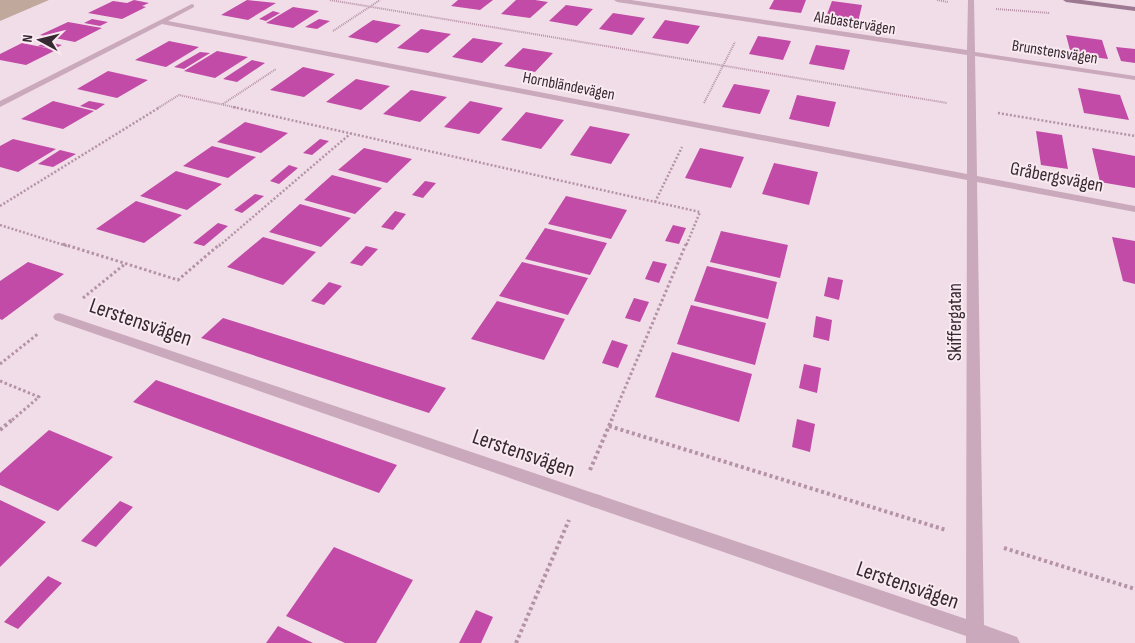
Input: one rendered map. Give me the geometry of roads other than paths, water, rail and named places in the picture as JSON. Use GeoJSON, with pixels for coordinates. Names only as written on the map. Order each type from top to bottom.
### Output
{"type":"FeatureCollection","features":[{"type":"Feature","properties":{"kind":"street","name":"Alabastervägen"},"geometry":{"type":"LineString","coordinates":[[617,0],[971,53]]}},
{"type":"Feature","properties":{"kind":"street","name":"Skiffergatan"},"geometry":{"type":"LineString","coordinates":[[971,0],[975,637]]}},
{"type":"Feature","properties":{"kind":"street"},"geometry":{"type":"LineString","coordinates":[[1066,0],[1135,9]]}},
{"type":"Feature","properties":{"kind":"street"},"geometry":{"type":"LineString","coordinates":[[0,104],[192,6]]}},
{"type":"Feature","properties":{"kind":"street","name":"Hornbländevägen"},"geometry":{"type":"LineString","coordinates":[[161,22],[972,177]]}},
{"type":"Feature","properties":{"kind":"street","name":"Brunstensvägen"},"geometry":{"type":"LineString","coordinates":[[971,53],[1135,78]]}},
{"type":"Feature","properties":{"kind":"street","name":"Gråbergsvägen"},"geometry":{"type":"LineString","coordinates":[[972,177],[1135,209]]}},
{"type":"Feature","properties":{"kind":"street","name":"Lerstensvägen"},"geometry":{"type":"LineString","coordinates":[[60,317],[596,500],[975,637],[1012,643]]}}]}
